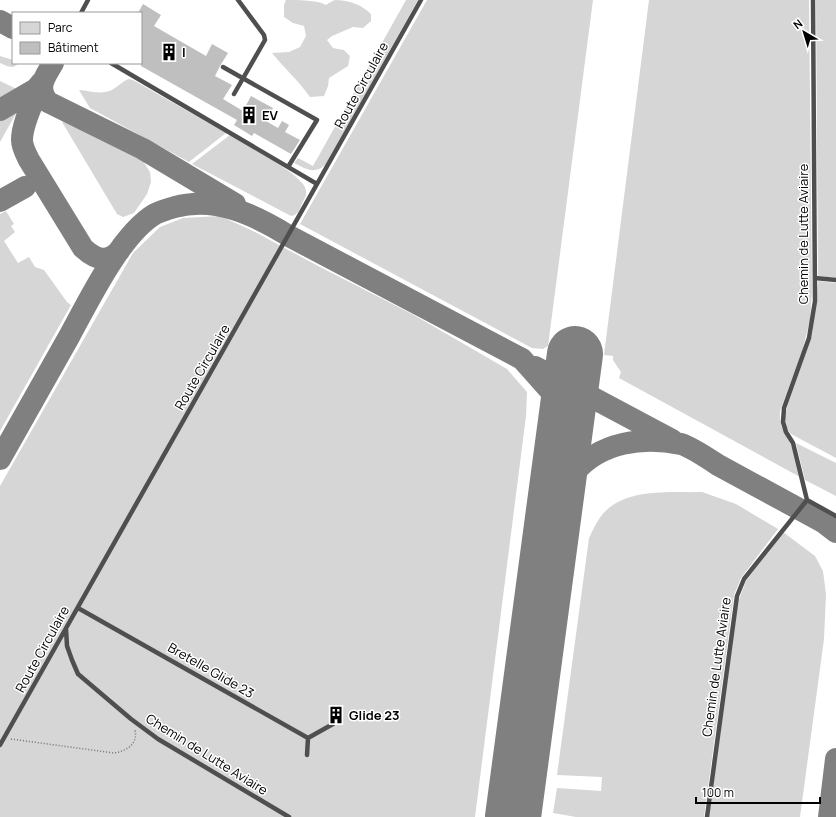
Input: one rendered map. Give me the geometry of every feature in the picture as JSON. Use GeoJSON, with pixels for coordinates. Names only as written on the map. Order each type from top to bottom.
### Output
{"type":"FeatureCollection","features":[{"type":"Feature","properties":{"kind":"lane"},"geometry":{"type":"LineString","coordinates":[[82,12],[88,0]]}},
{"type":"Feature","properties":{"kind":"lane"},"geometry":{"type":"LineString","coordinates":[[234,94],[265,40],[264,35],[238,0]]}},
{"type":"Feature","properties":{"kind":"lane","name":"Route Circulaire"},"geometry":{"type":"LineString","coordinates":[[0,745],[422,0]]}},
{"type":"Feature","properties":{"kind":"lane","name":"Chemin de Lutte Aviaire"},"geometry":{"type":"LineString","coordinates":[[707,817],[737,596],[744,579],[807,500],[793,443],[786,432],[783,422],[784,408],[809,338],[815,301],[813,0]]}},
{"type":"Feature","properties":{"kind":"lane"},"geometry":{"type":"LineString","coordinates":[[113,64],[317,184]]}},
{"type":"Feature","properties":{"kind":"lane"},"geometry":{"type":"LineString","coordinates":[[223,67],[317,120],[288,167]]}},
{"type":"Feature","properties":{"kind":"lane"},"geometry":{"type":"LineString","coordinates":[[815,278],[836,280]]}},
{"type":"Feature","properties":{"kind":"lane"},"geometry":{"type":"LineString","coordinates":[[807,500],[836,516]]}},
{"type":"Feature","properties":{"kind":"lane","name":"Bretelle Glide 23"},"geometry":{"type":"LineString","coordinates":[[78,608],[308,738]]}},
{"type":"Feature","properties":{"kind":"lane","name":"Chemin de Lutte Aviaire"},"geometry":{"type":"LineString","coordinates":[[66,629],[67,646],[78,674],[131,719],[158,739],[289,817]]}},
{"type":"Feature","properties":{"kind":"lane"},"geometry":{"type":"LineString","coordinates":[[306,756],[308,738],[333,724]]}},
{"type":"Feature","properties":{"kind":"path"},"geometry":{"type":"LineString","coordinates":[[4,738],[114,753],[123,751],[131,746],[136,736],[135,727],[131,719]]}},
{"type":"Feature","properties":{"kind":"green space"},"geometry":{"type":"Polygon","coordinates":[[[286,0],[313,1],[326,5],[335,0],[345,1],[359,6],[371,14],[371,21],[363,28],[353,27],[332,36],[327,40],[333,48],[344,50],[350,56],[348,66],[329,78],[324,96],[310,97],[272,53],[289,52],[300,47],[306,36],[304,26],[293,23],[284,17],[284,5],[286,0]]]}},
{"type":"Feature","properties":{"kind":"green space"},"geometry":{"type":"Polygon","coordinates":[[[406,0],[418,0],[326,164],[318,169],[310,170],[294,163],[298,158],[313,166],[406,0]]]}},
{"type":"Feature","properties":{"kind":"green space"},"geometry":{"type":"Polygon","coordinates":[[[427,0],[593,0],[548,346],[543,349],[532,348],[300,224],[427,0]]]}},
{"type":"Feature","properties":{"kind":"green space"},"geometry":{"type":"Polygon","coordinates":[[[649,0],[809,0],[812,293],[810,320],[802,352],[780,411],[781,425],[792,447],[800,477],[619,378],[621,372],[613,360],[613,356],[604,355],[649,0]]]}},
{"type":"Feature","properties":{"kind":"green space"},"geometry":{"type":"Polygon","coordinates":[[[816,0],[836,0],[836,278],[818,276],[816,0]]]}},
{"type":"Feature","properties":{"kind":"green space"},"geometry":{"type":"Polygon","coordinates":[[[0,56],[12,60],[12,64],[17,64],[10,67],[0,63],[0,56]]]}},
{"type":"Feature","properties":{"kind":"green space"},"geometry":{"type":"Polygon","coordinates":[[[129,79],[226,133],[189,162],[90,108],[79,90],[106,92],[129,79]]]}},
{"type":"Feature","properties":{"kind":"green space"},"geometry":{"type":"Polygon","coordinates":[[[0,81],[27,94],[0,142],[0,81]]]}},
{"type":"Feature","properties":{"kind":"green space"},"geometry":{"type":"Polygon","coordinates":[[[72,121],[83,124],[139,155],[150,172],[151,182],[147,194],[134,213],[123,217],[117,214],[62,122],[72,121]]]}},
{"type":"Feature","properties":{"kind":"green space"},"geometry":{"type":"Polygon","coordinates":[[[230,135],[286,169],[303,185],[306,194],[297,213],[291,216],[192,164],[230,135]]]}},
{"type":"Feature","properties":{"kind":"green space"},"geometry":{"type":"Polygon","coordinates":[[[6,211],[14,224],[11,226],[15,232],[4,241],[18,263],[29,257],[35,267],[44,270],[67,302],[71,305],[0,431],[0,214],[6,211]]]}},
{"type":"Feature","properties":{"kind":"green space"},"geometry":{"type":"Polygon","coordinates":[[[220,216],[251,230],[412,314],[507,369],[527,392],[526,416],[475,817],[0,817],[0,486],[133,253],[160,227],[183,218],[220,216]]]}},
{"type":"Feature","properties":{"kind":"green space"},"geometry":{"type":"Polygon","coordinates":[[[818,281],[836,283],[836,458],[791,434],[786,427],[785,417],[788,404],[812,336],[818,281]]]}},
{"type":"Feature","properties":{"kind":"green space"},"geometry":{"type":"Polygon","coordinates":[[[796,443],[836,463],[836,496],[805,480],[796,443]]]}},
{"type":"Feature","properties":{"kind":"green space"},"geometry":{"type":"Polygon","coordinates":[[[702,492],[736,504],[778,529],[741,578],[734,595],[704,817],[576,817],[553,813],[557,788],[601,791],[602,777],[557,775],[589,538],[599,519],[608,509],[619,501],[646,494],[702,492]]]}},
{"type":"Feature","properties":{"kind":"green space"},"geometry":{"type":"Polygon","coordinates":[[[783,532],[815,556],[823,571],[826,594],[824,639],[800,817],[709,817],[738,602],[746,581],[783,532]]]}},
{"type":"Feature","properties":{"kind":"building"},"geometry":{"type":"Polygon","coordinates":[[[143,4],[161,15],[154,26],[206,56],[212,44],[228,53],[215,76],[232,85],[223,99],[243,111],[251,96],[273,108],[266,121],[278,128],[282,121],[289,125],[285,132],[300,140],[291,154],[254,133],[252,136],[234,125],[237,120],[141,66],[142,12],[139,12],[143,4]]]}},
{"type":"Feature","properties":{"kind":"taxiway"},"geometry":{"type":"LineString","coordinates":[[0,21],[12,27]]}},
{"type":"Feature","properties":{"kind":"taxiway"},"geometry":{"type":"LineString","coordinates":[[52,64],[42,87],[44,97],[48,102],[143,149],[235,204]]}},
{"type":"Feature","properties":{"kind":"taxiway"},"geometry":{"type":"LineString","coordinates":[[0,110],[36,89],[42,82]]}},
{"type":"Feature","properties":{"kind":"taxiway"},"geometry":{"type":"LineString","coordinates":[[41,83],[24,126],[22,140],[25,153],[83,248],[92,255],[105,259],[110,258],[119,251]]}},
{"type":"Feature","properties":{"kind":"taxiway"},"geometry":{"type":"LineString","coordinates":[[0,201],[25,187]]}},
{"type":"Feature","properties":{"kind":"taxiway"},"geometry":{"type":"LineString","coordinates":[[0,459],[96,287],[118,252],[130,236],[155,214],[175,207],[190,204],[220,206],[263,221],[522,359],[562,406],[564,438]]}},
{"type":"Feature","properties":{"kind":"taxiway"},"geometry":{"type":"LineString","coordinates":[[535,367],[672,440]]}},
{"type":"Feature","properties":{"kind":"taxiway"},"geometry":{"type":"LineString","coordinates":[[554,514],[562,492],[570,477],[596,454],[623,444],[637,441],[652,441],[681,444],[690,448],[718,465],[823,522],[836,532]]}},
{"type":"Feature","properties":{"kind":"taxiway"},"geometry":{"type":"LineString","coordinates":[[829,817],[836,759]]}},
{"type":"Feature","properties":{"kind":"runway"},"geometry":{"type":"LineString","coordinates":[[513,817],[575,354]]}},
{"type":"Feature","properties":{"kind":"place","name":"I"},"geometry":{"type":"Point","coordinates":[169,52]}},
{"type":"Feature","properties":{"kind":"place","name":"EV"},"geometry":{"type":"Point","coordinates":[249,115]}},
{"type":"Feature","properties":{"kind":"place","name":"Glide 23"},"geometry":{"type":"Point","coordinates":[336,715]}}]}
